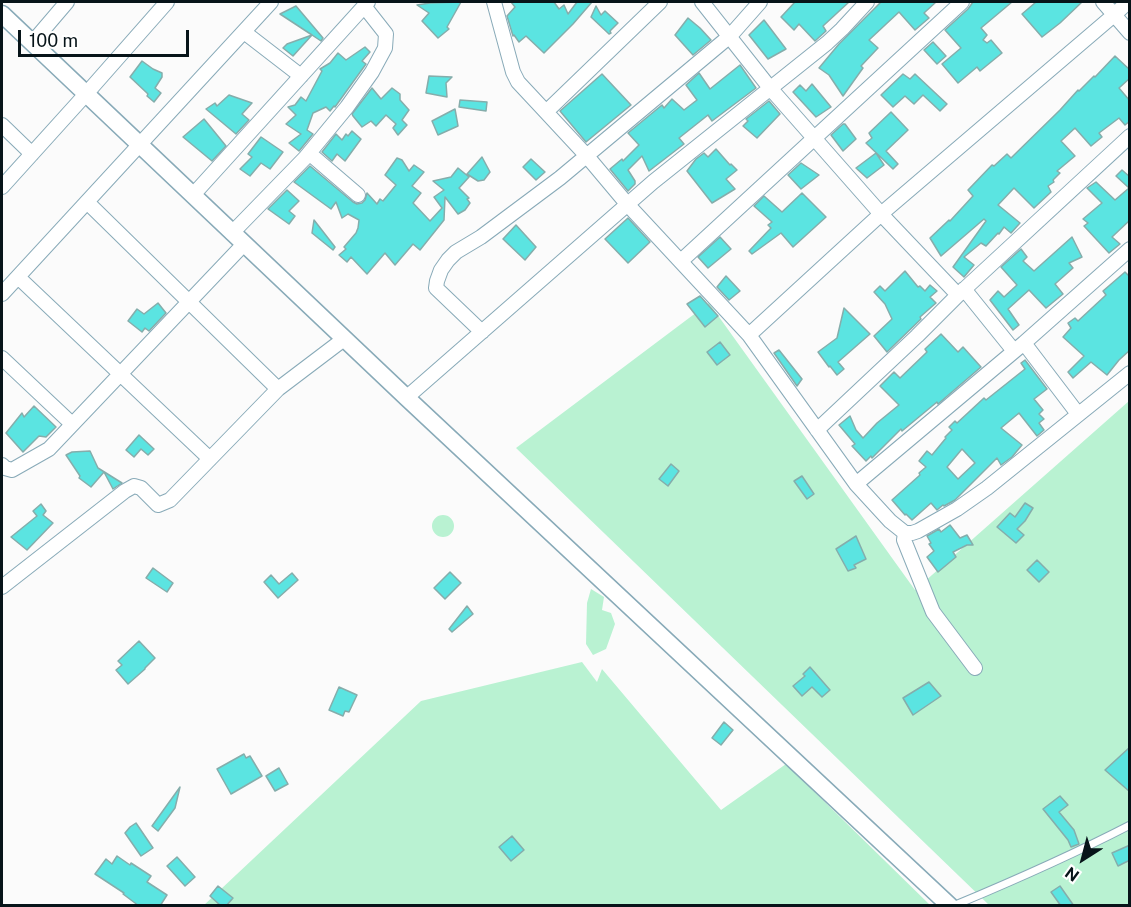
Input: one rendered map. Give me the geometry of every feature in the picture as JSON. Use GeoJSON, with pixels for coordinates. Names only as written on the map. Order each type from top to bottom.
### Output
{"type":"FeatureCollection","features":[{"type":"Feature","properties":{"kind":"street"},"geometry":{"type":"LineString","coordinates":[[32,43],[67,2]]}},
{"type":"Feature","properties":{"kind":"street"},"geometry":{"type":"LineString","coordinates":[[2,187],[166,2]]}},
{"type":"Feature","properties":{"kind":"street"},"geometry":{"type":"LineString","coordinates":[[2,294],[271,2]]}},
{"type":"Feature","properties":{"kind":"street"},"geometry":{"type":"LineString","coordinates":[[494,2],[513,72],[518,82],[749,335],[856,484],[890,521],[905,533],[918,531],[957,509],[987,488],[1130,373]]}},
{"type":"Feature","properties":{"kind":"street"},"geometry":{"type":"LineString","coordinates":[[546,112],[660,2]]}},
{"type":"Feature","properties":{"kind":"street"},"geometry":{"type":"LineString","coordinates":[[702,2],[770,88],[881,214],[1019,347],[1078,414]]}},
{"type":"Feature","properties":{"kind":"street"},"geometry":{"type":"LineString","coordinates":[[482,332],[436,288],[441,270],[447,260],[560,178],[730,36],[760,2]]}},
{"type":"Feature","properties":{"kind":"street"},"geometry":{"type":"LineString","coordinates":[[406,398],[686,154],[827,43],[867,2]]}},
{"type":"Feature","properties":{"kind":"street"},"geometry":{"type":"LineString","coordinates":[[681,261],[962,2]]}},
{"type":"Feature","properties":{"kind":"street"},"geometry":{"type":"LineString","coordinates":[[1103,2],[1130,33]]}},
{"type":"Feature","properties":{"kind":"street"},"geometry":{"type":"LineString","coordinates":[[749,335],[881,214],[1128,2]]}},
{"type":"Feature","properties":{"kind":"street"},"geometry":{"type":"LineString","coordinates":[[2,465],[12,470],[19,468],[49,449],[189,302],[238,238],[353,98],[372,72],[385,48],[386,34],[366,4],[193,195]]}},
{"type":"Feature","properties":{"kind":"street"},"geometry":{"type":"LineString","coordinates":[[2,14],[406,398],[951,906]]}},
{"type":"Feature","properties":{"kind":"street"},"geometry":{"type":"LineString","coordinates":[[244,32],[301,76]]}},
{"type":"Feature","properties":{"kind":"street"},"geometry":{"type":"LineString","coordinates":[[2,125],[32,154]]}},
{"type":"Feature","properties":{"kind":"street"},"geometry":{"type":"LineString","coordinates":[[817,430],[961,292],[1130,136]]}},
{"type":"Feature","properties":{"kind":"street"},"geometry":{"type":"LineString","coordinates":[[309,153],[358,195]]}},
{"type":"Feature","properties":{"kind":"street"},"geometry":{"type":"LineString","coordinates":[[87,202],[278,389]]}},
{"type":"Feature","properties":{"kind":"street"},"geometry":{"type":"LineString","coordinates":[[856,484],[1019,347],[1130,249]]}},
{"type":"Feature","properties":{"kind":"street"},"geometry":{"type":"LineString","coordinates":[[18,277],[210,459]]}},
{"type":"Feature","properties":{"kind":"street"},"geometry":{"type":"LineString","coordinates":[[2,587],[125,490],[134,486],[141,488],[158,505],[170,500],[278,389],[344,339]]}},
{"type":"Feature","properties":{"kind":"street"},"geometry":{"type":"LineString","coordinates":[[2,358],[72,424]]}},
{"type":"Feature","properties":{"kind":"street"},"geometry":{"type":"LineString","coordinates":[[905,533],[904,540],[933,612],[975,668]]}},
{"type":"Feature","properties":{"kind":"lane"},"geometry":{"type":"LineString","coordinates":[[951,906],[1018,879],[1130,825]]}},
{"type":"Feature","properties":{"kind":"green space"},"geometry":{"type":"Polygon","coordinates":[[[709,303],[915,590],[1129,401],[1129,905],[989,905],[516,448],[709,303]]]}},
{"type":"Feature","properties":{"kind":"green space"},"geometry":{"type":"Polygon","coordinates":[[[439,515],[447,515],[454,522],[454,530],[447,537],[439,537],[432,530],[432,522],[439,515]]]}},
{"type":"Feature","properties":{"kind":"green space"},"geometry":{"type":"Polygon","coordinates":[[[591,589],[604,597],[602,610],[611,613],[615,624],[606,649],[593,655],[586,644],[587,603],[591,589]]]}},
{"type":"Feature","properties":{"kind":"green space"},"geometry":{"type":"Polygon","coordinates":[[[582,662],[597,682],[602,669],[721,810],[786,764],[930,905],[203,906],[421,701],[582,662]]]}},
{"type":"Feature","properties":{"kind":"building"},"geometry":{"type":"Polygon","coordinates":[[[461,2],[447,27],[449,29],[438,38],[422,21],[429,13],[417,5],[461,2]]]}},
{"type":"Feature","properties":{"kind":"building"},"geometry":{"type":"Polygon","coordinates":[[[511,2],[554,2],[559,9],[564,5],[568,14],[577,2],[592,2],[544,53],[526,36],[519,42],[513,36],[507,16],[515,7],[511,2]]]}},
{"type":"Feature","properties":{"kind":"building"},"geometry":{"type":"Polygon","coordinates":[[[795,2],[849,2],[823,26],[826,31],[815,41],[799,24],[794,30],[781,17],[795,2]]]}},
{"type":"Feature","properties":{"kind":"building"},"geometry":{"type":"Polygon","coordinates":[[[881,2],[936,2],[924,13],[929,18],[915,30],[899,12],[869,40],[878,48],[861,66],[863,68],[843,96],[829,75],[819,68],[839,44],[881,2]]]}},
{"type":"Feature","properties":{"kind":"building"},"geometry":{"type":"Polygon","coordinates":[[[973,2],[1012,2],[981,28],[987,35],[983,40],[987,43],[991,40],[1002,53],[980,71],[977,67],[958,83],[942,64],[961,48],[945,30],[973,2]]]}},
{"type":"Feature","properties":{"kind":"building"},"geometry":{"type":"Polygon","coordinates":[[[1036,2],[1082,2],[1042,37],[1022,14],[1036,2]]]}},
{"type":"Feature","properties":{"kind":"building"},"geometry":{"type":"Polygon","coordinates":[[[296,6],[323,38],[321,41],[280,14],[296,6]]]}},
{"type":"Feature","properties":{"kind":"building"},"geometry":{"type":"Polygon","coordinates":[[[596,6],[601,15],[605,11],[618,23],[610,31],[611,33],[609,34],[591,17],[596,6]]]}},
{"type":"Feature","properties":{"kind":"building"},"geometry":{"type":"Polygon","coordinates":[[[688,18],[711,40],[693,55],[675,35],[688,18]]]}},
{"type":"Feature","properties":{"kind":"building"},"geometry":{"type":"Polygon","coordinates":[[[764,20],[786,49],[768,59],[749,35],[764,20]]]}},
{"type":"Feature","properties":{"kind":"building"},"geometry":{"type":"Polygon","coordinates":[[[312,35],[293,56],[283,48],[287,44],[312,35]]]}},
{"type":"Feature","properties":{"kind":"building"},"geometry":{"type":"Polygon","coordinates":[[[933,42],[946,56],[937,64],[924,50],[933,42]]]}},
{"type":"Feature","properties":{"kind":"building"},"geometry":{"type":"Polygon","coordinates":[[[365,47],[370,52],[362,61],[366,64],[335,107],[330,111],[326,107],[313,113],[307,130],[313,134],[299,151],[289,143],[301,134],[286,124],[296,115],[288,107],[295,105],[301,97],[306,101],[322,71],[320,69],[330,63],[338,53],[346,60],[365,47]]]}},
{"type":"Feature","properties":{"kind":"building"},"geometry":{"type":"Polygon","coordinates":[[[1115,56],[1130,70],[1130,78],[1119,88],[1130,101],[1130,121],[1125,125],[1119,118],[1099,133],[1102,137],[1091,146],[1075,128],[1061,141],[1075,156],[1057,171],[1060,173],[1048,186],[1051,192],[1034,208],[1014,188],[998,205],[1020,223],[1011,233],[1004,227],[986,246],[981,243],[964,257],[974,265],[964,277],[953,267],[986,221],[984,219],[941,256],[930,238],[950,221],[973,196],[968,190],[992,165],[994,166],[1007,154],[1011,158],[1115,56]]]}},
{"type":"Feature","properties":{"kind":"building"},"geometry":{"type":"Polygon","coordinates":[[[142,61],[162,73],[155,88],[161,93],[154,102],[130,77],[142,61]]]}},
{"type":"Feature","properties":{"kind":"building"},"geometry":{"type":"Polygon","coordinates":[[[740,65],[756,88],[712,121],[708,115],[679,138],[684,144],[649,171],[642,156],[628,170],[635,184],[628,191],[610,169],[622,159],[623,161],[639,145],[628,133],[662,105],[664,108],[672,99],[684,110],[697,100],[686,85],[699,73],[710,89],[740,65]]]}},
{"type":"Feature","properties":{"kind":"building"},"geometry":{"type":"Polygon","coordinates":[[[602,74],[631,105],[586,142],[560,111],[602,74]]]}},
{"type":"Feature","properties":{"kind":"building"},"geometry":{"type":"Polygon","coordinates":[[[903,74],[910,79],[915,74],[947,104],[940,111],[923,95],[914,104],[905,96],[893,107],[881,95],[903,74]]]}},
{"type":"Feature","properties":{"kind":"building"},"geometry":{"type":"Polygon","coordinates":[[[429,76],[452,77],[446,83],[447,97],[426,93],[429,76]]]}},
{"type":"Feature","properties":{"kind":"building"},"geometry":{"type":"Polygon","coordinates":[[[812,84],[831,107],[816,117],[793,92],[800,85],[806,91],[812,84]]]}},
{"type":"Feature","properties":{"kind":"building"},"geometry":{"type":"Polygon","coordinates":[[[372,88],[381,99],[392,88],[400,94],[400,100],[409,110],[402,120],[407,125],[398,135],[393,128],[396,124],[386,115],[376,126],[371,121],[362,127],[353,116],[352,114],[372,88]]]}},
{"type":"Feature","properties":{"kind":"building"},"geometry":{"type":"Polygon","coordinates":[[[229,95],[252,103],[242,114],[249,120],[236,134],[206,109],[215,103],[217,106],[229,95]]]}},
{"type":"Feature","properties":{"kind":"building"},"geometry":{"type":"Polygon","coordinates":[[[460,100],[487,102],[486,111],[459,107],[460,100]]]}},
{"type":"Feature","properties":{"kind":"building"},"geometry":{"type":"Polygon","coordinates":[[[769,101],[780,114],[757,138],[743,126],[748,121],[746,119],[769,101]]]}},
{"type":"Feature","properties":{"kind":"building"},"geometry":{"type":"Polygon","coordinates":[[[455,109],[458,126],[438,135],[432,121],[455,109]]]}},
{"type":"Feature","properties":{"kind":"building"},"geometry":{"type":"Polygon","coordinates":[[[891,112],[908,130],[886,151],[898,164],[893,169],[866,143],[872,138],[869,133],[891,112]]]}},
{"type":"Feature","properties":{"kind":"building"},"geometry":{"type":"Polygon","coordinates":[[[204,119],[226,146],[212,161],[183,137],[204,119]]]}},
{"type":"Feature","properties":{"kind":"building"},"geometry":{"type":"Polygon","coordinates":[[[843,124],[856,139],[843,151],[831,135],[843,124]]]}},
{"type":"Feature","properties":{"kind":"building"},"geometry":{"type":"Polygon","coordinates":[[[352,131],[361,139],[345,161],[337,154],[332,161],[322,152],[336,134],[342,140],[352,131]]]}},
{"type":"Feature","properties":{"kind":"building"},"geometry":{"type":"Polygon","coordinates":[[[261,137],[283,152],[270,169],[261,163],[250,176],[240,169],[252,157],[248,154],[261,137]]]}},
{"type":"Feature","properties":{"kind":"building"},"geometry":{"type":"Polygon","coordinates":[[[716,149],[737,170],[726,179],[735,189],[712,203],[687,171],[696,159],[704,153],[708,157],[716,149]]]}},
{"type":"Feature","properties":{"kind":"building"},"geometry":{"type":"Polygon","coordinates":[[[876,153],[884,165],[867,178],[856,168],[876,153]]]}},
{"type":"Feature","properties":{"kind":"building"},"geometry":{"type":"Polygon","coordinates":[[[482,157],[490,172],[484,180],[478,181],[467,174],[482,157]]]}},
{"type":"Feature","properties":{"kind":"building"},"geometry":{"type":"Polygon","coordinates":[[[397,158],[402,160],[409,171],[414,165],[424,172],[412,186],[421,193],[413,203],[430,221],[442,208],[434,197],[444,190],[433,181],[451,177],[458,168],[469,177],[459,188],[469,198],[467,199],[470,203],[458,214],[445,197],[444,220],[420,250],[413,244],[395,265],[385,253],[367,274],[351,257],[347,262],[339,255],[346,249],[344,247],[356,233],[359,220],[348,214],[342,218],[336,202],[331,209],[294,182],[310,166],[353,202],[362,203],[367,193],[377,204],[380,199],[383,201],[396,185],[385,175],[397,158]]]}},
{"type":"Feature","properties":{"kind":"building"},"geometry":{"type":"Polygon","coordinates":[[[531,159],[545,172],[536,180],[523,167],[531,159]]]}},
{"type":"Feature","properties":{"kind":"building"},"geometry":{"type":"Polygon","coordinates":[[[801,163],[819,175],[801,189],[788,175],[801,163]]]}},
{"type":"Feature","properties":{"kind":"building"},"geometry":{"type":"Polygon","coordinates":[[[1122,170],[1130,177],[1130,220],[1112,237],[1120,244],[1109,253],[1084,226],[1088,223],[1083,219],[1102,203],[1087,188],[1096,182],[1115,200],[1129,188],[1116,176],[1122,170]]]}},
{"type":"Feature","properties":{"kind":"building"},"geometry":{"type":"Polygon","coordinates":[[[287,190],[299,201],[289,211],[295,216],[289,224],[268,209],[287,190]]]}},
{"type":"Feature","properties":{"kind":"building"},"geometry":{"type":"Polygon","coordinates":[[[802,193],[826,217],[793,247],[781,233],[752,254],[749,251],[771,228],[768,225],[772,222],[754,206],[764,196],[782,212],[802,193]]]}},
{"type":"Feature","properties":{"kind":"building"},"geometry":{"type":"Polygon","coordinates":[[[628,218],[650,242],[628,263],[605,239],[628,218]]]}},
{"type":"Feature","properties":{"kind":"building"},"geometry":{"type":"Polygon","coordinates":[[[314,220],[335,247],[333,250],[312,233],[314,220]]]}},
{"type":"Feature","properties":{"kind":"building"},"geometry":{"type":"Polygon","coordinates":[[[516,225],[536,247],[525,260],[503,239],[516,225]]]}},
{"type":"Feature","properties":{"kind":"building"},"geometry":{"type":"Polygon","coordinates":[[[720,237],[731,249],[708,268],[698,257],[720,237]]]}},
{"type":"Feature","properties":{"kind":"building"},"geometry":{"type":"Polygon","coordinates":[[[1072,237],[1082,257],[1069,263],[1073,268],[1055,284],[1063,294],[1046,308],[1029,290],[1008,309],[1019,325],[1013,330],[990,300],[998,291],[1004,297],[1017,285],[1001,267],[1021,249],[1027,257],[1023,261],[1034,271],[1072,237]]]}},
{"type":"Feature","properties":{"kind":"building"},"geometry":{"type":"Polygon","coordinates":[[[905,271],[918,287],[920,286],[925,291],[930,285],[937,291],[930,297],[936,303],[887,352],[874,336],[892,319],[885,304],[874,292],[880,286],[885,291],[905,271]]]}},
{"type":"Feature","properties":{"kind":"building"},"geometry":{"type":"Polygon","coordinates":[[[1125,272],[1130,277],[1130,350],[1107,375],[1091,362],[1073,378],[1068,372],[1084,356],[1063,337],[1071,328],[1068,323],[1075,318],[1078,321],[1106,295],[1103,291],[1125,272]]]}},
{"type":"Feature","properties":{"kind":"building"},"geometry":{"type":"Polygon","coordinates":[[[726,276],[740,291],[729,300],[717,287],[726,276]]]}},
{"type":"Feature","properties":{"kind":"building"},"geometry":{"type":"Polygon","coordinates":[[[700,296],[718,316],[705,327],[687,304],[700,296]]]}},
{"type":"Feature","properties":{"kind":"building"},"geometry":{"type":"Polygon","coordinates":[[[158,303],[166,313],[149,331],[145,328],[142,332],[128,321],[137,309],[144,314],[158,303]]]}},
{"type":"Feature","properties":{"kind":"building"},"geometry":{"type":"Polygon","coordinates":[[[844,308],[870,334],[838,362],[844,369],[837,375],[818,352],[837,338],[844,308]]]}},
{"type":"Feature","properties":{"kind":"building"},"geometry":{"type":"Polygon","coordinates":[[[941,334],[958,352],[963,347],[981,367],[938,404],[937,402],[902,431],[901,429],[872,458],[871,456],[866,461],[852,446],[855,444],[839,425],[850,416],[856,430],[863,438],[899,405],[880,386],[894,372],[900,378],[927,352],[925,349],[941,334]]]}},
{"type":"Feature","properties":{"kind":"building"},"geometry":{"type":"Polygon","coordinates":[[[720,342],[730,355],[717,365],[707,352],[720,342]]]}},
{"type":"Feature","properties":{"kind":"building"},"geometry":{"type":"Polygon","coordinates":[[[779,350],[802,379],[797,386],[774,353],[779,350]]]}},
{"type":"Feature","properties":{"kind":"building"},"geometry":{"type":"Polygon","coordinates":[[[1025,360],[1047,389],[1034,399],[1043,410],[1039,414],[1044,419],[1039,423],[1044,430],[1037,436],[1019,413],[1001,428],[1022,445],[1012,457],[1001,465],[997,458],[955,500],[937,510],[931,503],[912,520],[905,515],[892,500],[926,467],[919,461],[927,451],[932,455],[952,430],[949,427],[955,421],[957,423],[984,398],[986,400],[1025,369],[1021,363],[1025,360]],[[962,449],[947,467],[958,479],[975,463],[962,449]]]}},
{"type":"Feature","properties":{"kind":"building"},"geometry":{"type":"Polygon","coordinates":[[[34,406],[56,427],[46,437],[39,436],[23,452],[6,433],[22,413],[24,417],[34,406]]]}},
{"type":"Feature","properties":{"kind":"building"},"geometry":{"type":"Polygon","coordinates":[[[139,435],[154,449],[148,455],[141,449],[134,457],[126,450],[139,435]]]}},
{"type":"Feature","properties":{"kind":"building"},"geometry":{"type":"Polygon","coordinates":[[[90,451],[98,468],[122,483],[113,489],[104,472],[91,487],[79,478],[80,476],[66,455],[72,452],[90,451]]]}},
{"type":"Feature","properties":{"kind":"building"},"geometry":{"type":"Polygon","coordinates":[[[671,464],[679,471],[668,486],[659,479],[671,464]]]}},
{"type":"Feature","properties":{"kind":"building"},"geometry":{"type":"Polygon","coordinates":[[[802,476],[814,494],[807,499],[794,481],[802,476]]]}},
{"type":"Feature","properties":{"kind":"building"},"geometry":{"type":"Polygon","coordinates":[[[1025,503],[1033,508],[1017,529],[1024,535],[1016,543],[997,527],[1010,513],[1015,517],[1025,503]]]}},
{"type":"Feature","properties":{"kind":"building"},"geometry":{"type":"Polygon","coordinates":[[[41,504],[46,511],[43,515],[53,523],[27,550],[11,537],[37,516],[33,511],[41,504]]]}},
{"type":"Feature","properties":{"kind":"building"},"geometry":{"type":"Polygon","coordinates":[[[950,525],[960,538],[967,535],[973,545],[967,545],[953,552],[956,557],[938,572],[927,557],[934,551],[927,536],[939,529],[941,532],[950,525]]]}},
{"type":"Feature","properties":{"kind":"building"},"geometry":{"type":"Polygon","coordinates":[[[856,536],[866,559],[854,565],[856,568],[848,571],[836,549],[856,536]]]}},
{"type":"Feature","properties":{"kind":"building"},"geometry":{"type":"Polygon","coordinates":[[[1037,560],[1049,572],[1039,582],[1027,570],[1037,560]]]}},
{"type":"Feature","properties":{"kind":"building"},"geometry":{"type":"Polygon","coordinates":[[[153,568],[173,583],[167,592],[146,578],[153,568]]]}},
{"type":"Feature","properties":{"kind":"building"},"geometry":{"type":"Polygon","coordinates":[[[450,572],[461,583],[445,599],[434,588],[450,572]]]}},
{"type":"Feature","properties":{"kind":"building"},"geometry":{"type":"Polygon","coordinates":[[[292,573],[298,580],[278,598],[264,582],[271,575],[279,584],[292,573]]]}},
{"type":"Feature","properties":{"kind":"building"},"geometry":{"type":"Polygon","coordinates":[[[467,606],[473,614],[452,632],[449,629],[467,606]]]}},
{"type":"Feature","properties":{"kind":"building"},"geometry":{"type":"Polygon","coordinates":[[[139,641],[155,658],[128,684],[116,670],[122,665],[118,661],[139,641]]]}},
{"type":"Feature","properties":{"kind":"building"},"geometry":{"type":"Polygon","coordinates":[[[810,667],[830,690],[822,697],[812,687],[802,696],[793,686],[805,676],[803,674],[810,667]]]}},
{"type":"Feature","properties":{"kind":"building"},"geometry":{"type":"Polygon","coordinates":[[[929,682],[941,696],[913,715],[903,698],[929,682]]]}},
{"type":"Feature","properties":{"kind":"building"},"geometry":{"type":"Polygon","coordinates":[[[339,687],[357,695],[349,712],[345,711],[343,716],[329,710],[339,687]]]}},
{"type":"Feature","properties":{"kind":"building"},"geometry":{"type":"Polygon","coordinates":[[[724,722],[733,730],[721,745],[712,738],[724,722]]]}},
{"type":"Feature","properties":{"kind":"building"},"geometry":{"type":"Polygon","coordinates":[[[1130,747],[1130,792],[1105,770],[1130,747]]]}},
{"type":"Feature","properties":{"kind":"building"},"geometry":{"type":"Polygon","coordinates":[[[244,754],[246,758],[250,756],[262,776],[231,794],[217,769],[244,754]]]}},
{"type":"Feature","properties":{"kind":"building"},"geometry":{"type":"Polygon","coordinates":[[[279,768],[288,784],[275,791],[266,776],[279,768]]]}},
{"type":"Feature","properties":{"kind":"building"},"geometry":{"type":"Polygon","coordinates":[[[180,787],[175,808],[158,831],[152,826],[180,787]]]}},
{"type":"Feature","properties":{"kind":"building"},"geometry":{"type":"Polygon","coordinates":[[[1060,796],[1068,805],[1059,812],[1074,830],[1079,844],[1071,847],[1043,809],[1060,796]]]}},
{"type":"Feature","properties":{"kind":"building"},"geometry":{"type":"Polygon","coordinates":[[[136,823],[153,848],[141,856],[125,833],[136,823]]]}},
{"type":"Feature","properties":{"kind":"building"},"geometry":{"type":"Polygon","coordinates":[[[512,836],[524,850],[511,861],[499,847],[512,836]]]}},
{"type":"Feature","properties":{"kind":"building"},"geometry":{"type":"Polygon","coordinates":[[[1130,845],[1130,860],[1118,866],[1112,853],[1130,845]]]}},
{"type":"Feature","properties":{"kind":"building"},"geometry":{"type":"Polygon","coordinates":[[[117,856],[151,876],[147,882],[167,895],[160,906],[139,906],[95,874],[106,859],[112,864],[117,856]]]}},
{"type":"Feature","properties":{"kind":"building"},"geometry":{"type":"Polygon","coordinates":[[[177,857],[195,877],[185,886],[167,866],[177,857]]]}},
{"type":"Feature","properties":{"kind":"building"},"geometry":{"type":"Polygon","coordinates":[[[218,886],[233,898],[226,906],[221,906],[210,896],[218,886]]]}},
{"type":"Feature","properties":{"kind":"building"},"geometry":{"type":"Polygon","coordinates":[[[1060,886],[1074,906],[1061,906],[1051,892],[1060,886]]]}}]}
